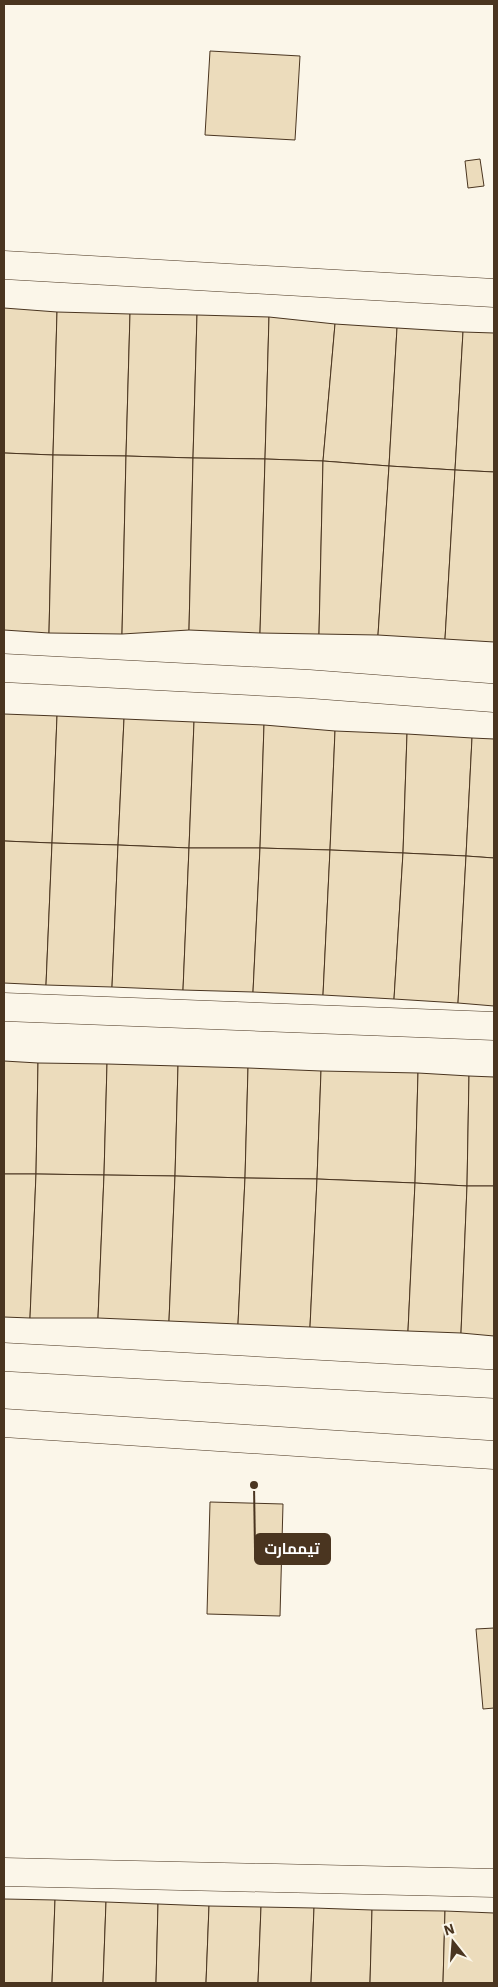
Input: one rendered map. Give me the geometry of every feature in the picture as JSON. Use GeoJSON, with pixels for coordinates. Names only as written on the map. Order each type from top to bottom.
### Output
{"type":"FeatureCollection","features":[{"type":"Feature","properties":{"kind":"street"},"geometry":{"type":"LineString","coordinates":[[4,265],[494,292]]}},
{"type":"Feature","properties":{"kind":"street"},"geometry":{"type":"LineString","coordinates":[[4,668],[308,684],[494,698]]}},
{"type":"Feature","properties":{"kind":"street"},"geometry":{"type":"LineString","coordinates":[[4,1007],[494,1026]]}},
{"type":"Feature","properties":{"kind":"street"},"geometry":{"type":"LineString","coordinates":[[4,1357],[494,1384]]}},
{"type":"Feature","properties":{"kind":"street"},"geometry":{"type":"LineString","coordinates":[[4,1423],[494,1455]]}},
{"type":"Feature","properties":{"kind":"street"},"geometry":{"type":"LineString","coordinates":[[4,1872],[494,1883]]}},
{"type":"Feature","properties":{"kind":"building"},"geometry":{"type":"Polygon","coordinates":[[[210,51],[300,56],[295,140],[205,135],[210,51]]]}},
{"type":"Feature","properties":{"kind":"building"},"geometry":{"type":"Polygon","coordinates":[[[480,159],[484,186],[468,188],[465,161],[480,159]]]}},
{"type":"Feature","properties":{"kind":"building"},"geometry":{"type":"Polygon","coordinates":[[[4,308],[57,312],[53,455],[4,453],[4,308]]]}},
{"type":"Feature","properties":{"kind":"building"},"geometry":{"type":"Polygon","coordinates":[[[57,312],[130,314],[126,456],[53,455],[57,312]]]}},
{"type":"Feature","properties":{"kind":"building"},"geometry":{"type":"Polygon","coordinates":[[[130,314],[197,315],[193,458],[126,456],[130,314]]]}},
{"type":"Feature","properties":{"kind":"building"},"geometry":{"type":"Polygon","coordinates":[[[197,315],[269,317],[265,459],[193,458],[197,315]]]}},
{"type":"Feature","properties":{"kind":"building"},"geometry":{"type":"Polygon","coordinates":[[[269,317],[335,324],[323,461],[265,459],[269,317]]]}},
{"type":"Feature","properties":{"kind":"building"},"geometry":{"type":"Polygon","coordinates":[[[335,324],[397,328],[389,466],[323,461],[335,324]]]}},
{"type":"Feature","properties":{"kind":"building"},"geometry":{"type":"Polygon","coordinates":[[[397,328],[463,332],[455,470],[389,466],[397,328]]]}},
{"type":"Feature","properties":{"kind":"building"},"geometry":{"type":"Polygon","coordinates":[[[463,332],[494,333],[494,472],[455,470],[463,332]]]}},
{"type":"Feature","properties":{"kind":"building"},"geometry":{"type":"Polygon","coordinates":[[[4,453],[53,455],[49,633],[4,630],[4,453]]]}},
{"type":"Feature","properties":{"kind":"building"},"geometry":{"type":"Polygon","coordinates":[[[53,455],[126,456],[122,634],[49,633],[53,455]]]}},
{"type":"Feature","properties":{"kind":"building"},"geometry":{"type":"Polygon","coordinates":[[[126,456],[193,458],[189,630],[122,634],[126,456]]]}},
{"type":"Feature","properties":{"kind":"building"},"geometry":{"type":"Polygon","coordinates":[[[193,458],[265,459],[260,633],[189,630],[193,458]]]}},
{"type":"Feature","properties":{"kind":"building"},"geometry":{"type":"Polygon","coordinates":[[[265,459],[323,461],[319,634],[260,633],[265,459]]]}},
{"type":"Feature","properties":{"kind":"building"},"geometry":{"type":"Polygon","coordinates":[[[323,461],[389,466],[378,635],[319,634],[323,461]]]}},
{"type":"Feature","properties":{"kind":"building"},"geometry":{"type":"Polygon","coordinates":[[[389,466],[455,470],[445,639],[378,635],[389,466]]]}},
{"type":"Feature","properties":{"kind":"building"},"geometry":{"type":"Polygon","coordinates":[[[455,470],[494,472],[494,642],[445,639],[455,470]]]}},
{"type":"Feature","properties":{"kind":"building"},"geometry":{"type":"Polygon","coordinates":[[[4,714],[57,716],[52,843],[4,841],[4,714]]]}},
{"type":"Feature","properties":{"kind":"building"},"geometry":{"type":"Polygon","coordinates":[[[57,716],[124,719],[118,845],[52,843],[57,716]]]}},
{"type":"Feature","properties":{"kind":"building"},"geometry":{"type":"Polygon","coordinates":[[[124,719],[194,722],[189,848],[118,845],[124,719]]]}},
{"type":"Feature","properties":{"kind":"building"},"geometry":{"type":"Polygon","coordinates":[[[194,722],[264,725],[260,848],[189,848],[194,722]]]}},
{"type":"Feature","properties":{"kind":"building"},"geometry":{"type":"Polygon","coordinates":[[[264,725],[335,731],[330,850],[260,848],[264,725]]]}},
{"type":"Feature","properties":{"kind":"building"},"geometry":{"type":"Polygon","coordinates":[[[335,731],[407,734],[403,853],[330,850],[335,731]]]}},
{"type":"Feature","properties":{"kind":"building"},"geometry":{"type":"Polygon","coordinates":[[[407,734],[472,738],[466,856],[403,853],[407,734]]]}},
{"type":"Feature","properties":{"kind":"building"},"geometry":{"type":"Polygon","coordinates":[[[472,738],[494,739],[494,858],[466,856],[472,738]]]}},
{"type":"Feature","properties":{"kind":"building"},"geometry":{"type":"Polygon","coordinates":[[[4,841],[52,843],[46,985],[4,983],[4,841]]]}},
{"type":"Feature","properties":{"kind":"building"},"geometry":{"type":"Polygon","coordinates":[[[52,843],[118,845],[112,987],[46,985],[52,843]]]}},
{"type":"Feature","properties":{"kind":"building"},"geometry":{"type":"Polygon","coordinates":[[[118,845],[189,848],[183,990],[112,987],[118,845]]]}},
{"type":"Feature","properties":{"kind":"building"},"geometry":{"type":"Polygon","coordinates":[[[189,848],[260,848],[253,992],[183,990],[189,848]]]}},
{"type":"Feature","properties":{"kind":"building"},"geometry":{"type":"Polygon","coordinates":[[[260,848],[330,850],[323,995],[253,992],[260,848]]]}},
{"type":"Feature","properties":{"kind":"building"},"geometry":{"type":"Polygon","coordinates":[[[330,850],[403,853],[394,999],[323,995],[330,850]]]}},
{"type":"Feature","properties":{"kind":"building"},"geometry":{"type":"Polygon","coordinates":[[[403,853],[466,856],[458,1003],[394,999],[403,853]]]}},
{"type":"Feature","properties":{"kind":"building"},"geometry":{"type":"Polygon","coordinates":[[[466,856],[494,858],[494,1006],[458,1003],[466,856]]]}},
{"type":"Feature","properties":{"kind":"building"},"geometry":{"type":"Polygon","coordinates":[[[4,1061],[38,1063],[36,1174],[4,1174],[4,1061]]]}},
{"type":"Feature","properties":{"kind":"building"},"geometry":{"type":"Polygon","coordinates":[[[38,1063],[107,1064],[104,1175],[36,1174],[38,1063]]]}},
{"type":"Feature","properties":{"kind":"building"},"geometry":{"type":"Polygon","coordinates":[[[107,1064],[178,1066],[175,1176],[104,1175],[107,1064]]]}},
{"type":"Feature","properties":{"kind":"building"},"geometry":{"type":"Polygon","coordinates":[[[178,1066],[248,1068],[245,1178],[175,1176],[178,1066]]]}},
{"type":"Feature","properties":{"kind":"building"},"geometry":{"type":"Polygon","coordinates":[[[248,1068],[321,1071],[317,1179],[245,1178],[248,1068]]]}},
{"type":"Feature","properties":{"kind":"building"},"geometry":{"type":"Polygon","coordinates":[[[321,1071],[418,1073],[415,1183],[317,1179],[321,1071]]]}},
{"type":"Feature","properties":{"kind":"building"},"geometry":{"type":"Polygon","coordinates":[[[418,1073],[469,1076],[467,1186],[415,1183],[418,1073]]]}},
{"type":"Feature","properties":{"kind":"building"},"geometry":{"type":"Polygon","coordinates":[[[469,1076],[494,1077],[494,1186],[467,1186],[469,1076]]]}},
{"type":"Feature","properties":{"kind":"building"},"geometry":{"type":"Polygon","coordinates":[[[4,1174],[36,1174],[30,1318],[4,1317],[4,1174]]]}},
{"type":"Feature","properties":{"kind":"building"},"geometry":{"type":"Polygon","coordinates":[[[36,1174],[104,1175],[98,1318],[30,1318],[36,1174]]]}},
{"type":"Feature","properties":{"kind":"building"},"geometry":{"type":"Polygon","coordinates":[[[104,1175],[175,1176],[169,1321],[98,1318],[104,1175]]]}},
{"type":"Feature","properties":{"kind":"building"},"geometry":{"type":"Polygon","coordinates":[[[175,1176],[245,1178],[238,1324],[169,1321],[175,1176]]]}},
{"type":"Feature","properties":{"kind":"building"},"geometry":{"type":"Polygon","coordinates":[[[245,1178],[317,1179],[310,1327],[238,1324],[245,1178]]]}},
{"type":"Feature","properties":{"kind":"building"},"geometry":{"type":"Polygon","coordinates":[[[317,1179],[415,1183],[408,1331],[310,1327],[317,1179]]]}},
{"type":"Feature","properties":{"kind":"building"},"geometry":{"type":"Polygon","coordinates":[[[415,1183],[467,1186],[461,1333],[408,1331],[415,1183]]]}},
{"type":"Feature","properties":{"kind":"building"},"geometry":{"type":"Polygon","coordinates":[[[467,1186],[494,1186],[494,1336],[461,1333],[467,1186]]]}},
{"type":"Feature","properties":{"kind":"building"},"geometry":{"type":"Polygon","coordinates":[[[210,1502],[283,1504],[280,1616],[207,1614],[210,1502]]]}},
{"type":"Feature","properties":{"kind":"building"},"geometry":{"type":"Polygon","coordinates":[[[494,1628],[494,1708],[483,1709],[476,1629],[494,1628]]]}},
{"type":"Feature","properties":{"kind":"building"},"geometry":{"type":"Polygon","coordinates":[[[4,1899],[55,1900],[52,1983],[4,1983],[4,1899]]]}},
{"type":"Feature","properties":{"kind":"building"},"geometry":{"type":"Polygon","coordinates":[[[55,1900],[106,1902],[103,1983],[52,1983],[55,1900]]]}},
{"type":"Feature","properties":{"kind":"building"},"geometry":{"type":"Polygon","coordinates":[[[106,1902],[158,1904],[156,1983],[103,1983],[106,1902]]]}},
{"type":"Feature","properties":{"kind":"building"},"geometry":{"type":"Polygon","coordinates":[[[158,1904],[209,1906],[206,1983],[156,1983],[158,1904]]]}},
{"type":"Feature","properties":{"kind":"building"},"geometry":{"type":"Polygon","coordinates":[[[209,1906],[261,1907],[258,1983],[206,1983],[209,1906]]]}},
{"type":"Feature","properties":{"kind":"building"},"geometry":{"type":"Polygon","coordinates":[[[261,1907],[314,1908],[311,1983],[258,1983],[261,1907]]]}},
{"type":"Feature","properties":{"kind":"building"},"geometry":{"type":"Polygon","coordinates":[[[314,1908],[372,1910],[370,1983],[311,1983],[314,1908]]]}},
{"type":"Feature","properties":{"kind":"building"},"geometry":{"type":"Polygon","coordinates":[[[372,1910],[445,1911],[443,1983],[370,1983],[372,1910]]]}},
{"type":"Feature","properties":{"kind":"building"},"geometry":{"type":"Polygon","coordinates":[[[445,1911],[494,1913],[494,1983],[443,1983],[445,1911]]]}},
{"type":"Feature","properties":{"kind":"place","name":"تیممارت"},"geometry":{"type":"Point","coordinates":[254,1485]}}]}
